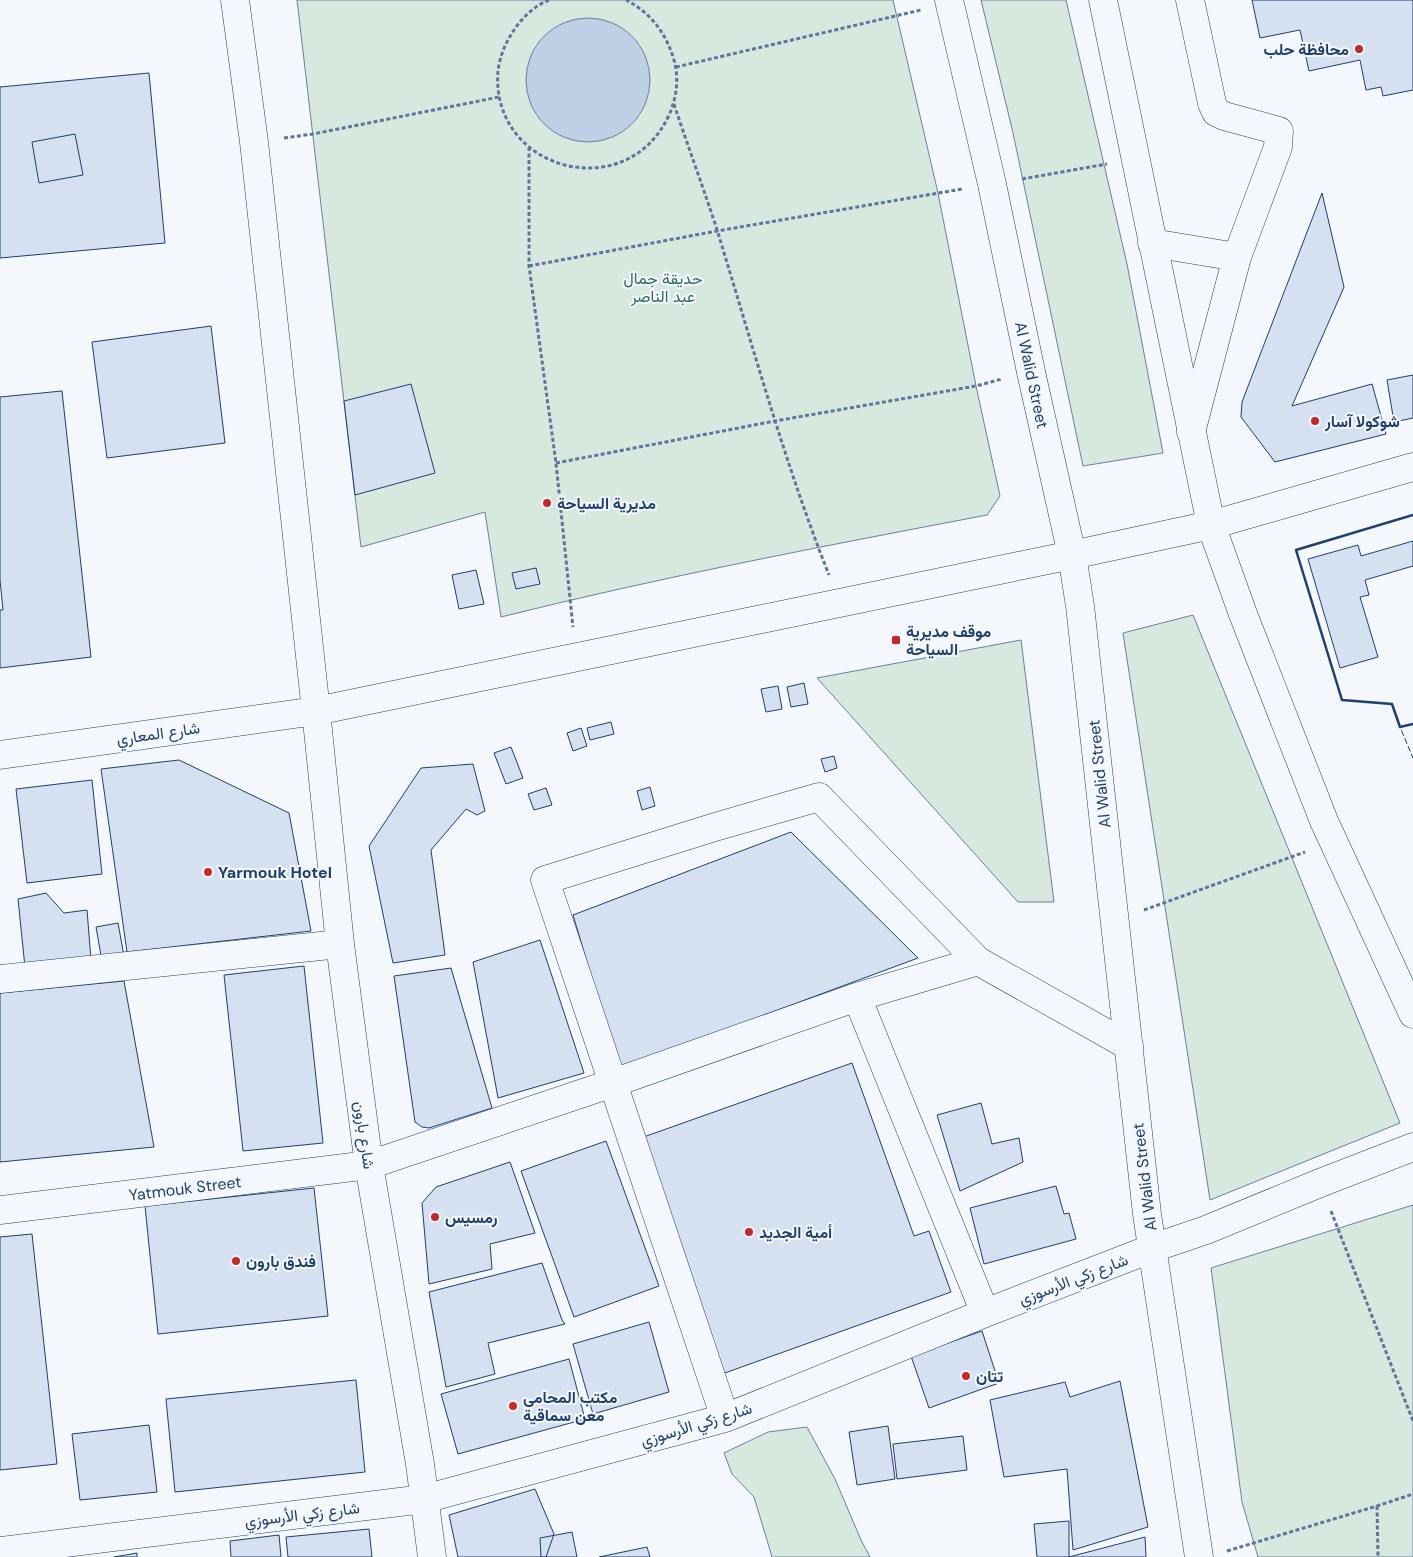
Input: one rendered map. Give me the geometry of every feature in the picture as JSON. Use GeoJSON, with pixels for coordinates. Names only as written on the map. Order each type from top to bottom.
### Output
{"type":"FeatureCollection","features":[{"type":"Feature","properties":{"kind":"street","name":"شارع بارون"},"geometry":{"type":"LineString","coordinates":[[235,0],[254,142],[340,944],[369,1165],[420,1464],[432,1557]]}},
{"type":"Feature","properties":{"kind":"street"},"geometry":{"type":"LineString","coordinates":[[1190,0],[1212,103],[1216,112],[1224,116],[1279,131],[1278,147],[1237,256],[1191,432]]}},
{"type":"Feature","properties":{"kind":"street","name":"Al Walid Street"},"geometry":{"type":"LineString","coordinates":[[950,2],[992,184],[1031,372],[1072,555],[1080,606],[1147,1214],[1199,1557]]}},
{"type":"Feature","properties":{"kind":"street"},"geometry":{"type":"LineString","coordinates":[[1107,7],[1152,243],[1211,525],[1324,821],[1413,1014]]}},
{"type":"Feature","properties":{"kind":"street"},"geometry":{"type":"LineString","coordinates":[[1152,243],[1237,256]]}},
{"type":"Feature","properties":{"kind":"street","name":"شارع المعاري"},"geometry":{"type":"LineString","coordinates":[[0,754],[316,711],[1211,525],[1413,467]]}},
{"type":"Feature","properties":{"kind":"street"},"geometry":{"type":"LineString","coordinates":[[725,1418],[546,880],[715,827],[819,797],[978,961],[1129,1046]]}},
{"type":"Feature","properties":{"kind":"street"},"geometry":{"type":"LineString","coordinates":[[0,979],[340,944]]}},
{"type":"Feature","properties":{"kind":"street","name":"Yatmouk Street"},"geometry":{"type":"LineString","coordinates":[[0,1210],[369,1165],[613,1083],[857,997],[978,961]]}},
{"type":"Feature","properties":{"kind":"street"},"geometry":{"type":"LineString","coordinates":[[857,997],[985,1313]]}},
{"type":"Feature","properties":{"kind":"street","name":"شارع زكي الأرسوزي"},"geometry":{"type":"LineString","coordinates":[[0,1551],[424,1499],[725,1418],[985,1313],[1153,1248],[1206,1230],[1413,1147]]}},
{"type":"Feature","properties":{"kind":"path"},"geometry":{"type":"LineString","coordinates":[[549,0],[542,2],[521,20],[506,43],[498,70],[499,97],[505,116],[529,148],[551,161],[575,168],[601,168],[626,160],[647,146],[663,127],[674,104],[677,85],[676,66],[669,43],[657,23],[638,6],[626,0]]}},
{"type":"Feature","properties":{"kind":"path"},"geometry":{"type":"LineString","coordinates":[[676,66],[950,2]]}},
{"type":"Feature","properties":{"kind":"path"},"geometry":{"type":"LineString","coordinates":[[254,142],[313,134],[499,97]]}},
{"type":"Feature","properties":{"kind":"path"},"geometry":{"type":"LineString","coordinates":[[674,104],[717,231],[775,422],[818,548],[840,603]]}},
{"type":"Feature","properties":{"kind":"path"},"geometry":{"type":"LineString","coordinates":[[529,148],[529,266],[556,463],[576,657]]}},
{"type":"Feature","properties":{"kind":"path"},"geometry":{"type":"LineString","coordinates":[[529,266],[717,231],[1136,158]]}},
{"type":"Feature","properties":{"kind":"path"},"geometry":{"type":"LineString","coordinates":[[556,463],[976,386],[1031,372]]}},
{"type":"Feature","properties":{"kind":"path"},"geometry":{"type":"LineString","coordinates":[[1115,920],[1334,841]]}},
{"type":"Feature","properties":{"kind":"path"},"geometry":{"type":"LineString","coordinates":[[1320,1183],[1413,1421]]}},
{"type":"Feature","properties":{"kind":"path"},"geometry":{"type":"LineString","coordinates":[[1225,1551],[1413,1494]]}},
{"type":"Feature","properties":{"kind":"path"},"geometry":{"type":"LineString","coordinates":[[1377,1506],[1378,1557]]}},
{"type":"Feature","properties":{"kind":"green space","name":"حديقة جمال عبد الناصر"},"geometry":{"type":"Polygon","coordinates":[[[297,0],[893,0],[938,193],[1000,496],[987,515],[682,575],[501,617],[485,512],[361,547],[297,0]]]}},
{"type":"Feature","properties":{"kind":"green space"},"geometry":{"type":"Polygon","coordinates":[[[981,0],[1066,0],[1127,264],[1163,453],[1083,466],[1013,133],[981,0]]]}},
{"type":"Feature","properties":{"kind":"green space"},"geometry":{"type":"Polygon","coordinates":[[[1193,615],[1400,1123],[1210,1200],[1123,633],[1193,615]]]}},
{"type":"Feature","properties":{"kind":"green space"},"geometry":{"type":"Polygon","coordinates":[[[1021,640],[1054,902],[1018,902],[817,678],[1021,640]]]}},
{"type":"Feature","properties":{"kind":"green space"},"geometry":{"type":"Polygon","coordinates":[[[1413,1205],[1413,1557],[1258,1557],[1242,1502],[1211,1268],[1413,1205]]]}},
{"type":"Feature","properties":{"kind":"green space"},"geometry":{"type":"Polygon","coordinates":[[[807,1427],[835,1479],[870,1557],[772,1557],[754,1497],[732,1474],[724,1453],[768,1432],[807,1427]]]}},
{"type":"Feature","properties":{"kind":"water"},"geometry":{"type":"Polygon","coordinates":[[[588,18],[612,23],[632,36],[645,56],[650,80],[645,104],[632,124],[612,137],[588,142],[564,137],[544,124],[531,104],[526,80],[531,56],[544,36],[564,23],[588,18]]]}},
{"type":"Feature","properties":{"kind":"building","name":"محافظة حلب"},"geometry":{"type":"Polygon","coordinates":[[[1252,0],[1413,0],[1413,90],[1383,96],[1381,87],[1366,90],[1360,60],[1309,71],[1300,30],[1260,38],[1252,0]]]}},
{"type":"Feature","properties":{"kind":"building"},"geometry":{"type":"Polygon","coordinates":[[[149,73],[165,243],[0,258],[0,87],[149,73]]]}},
{"type":"Feature","properties":{"kind":"building"},"geometry":{"type":"Polygon","coordinates":[[[75,134],[83,175],[39,183],[32,142],[75,134]]]}},
{"type":"Feature","properties":{"kind":"building"},"geometry":{"type":"Polygon","coordinates":[[[1322,193],[1344,287],[1292,406],[1372,384],[1386,434],[1275,462],[1241,417],[1242,402],[1322,193]]]}},
{"type":"Feature","properties":{"kind":"building"},"geometry":{"type":"Polygon","coordinates":[[[211,326],[225,443],[107,458],[92,342],[211,326]]]}},
{"type":"Feature","properties":{"kind":"building"},"geometry":{"type":"Polygon","coordinates":[[[1413,375],[1413,418],[1394,422],[1387,380],[1413,375]]]}},
{"type":"Feature","properties":{"kind":"building"},"geometry":{"type":"Polygon","coordinates":[[[411,384],[435,473],[355,495],[344,401],[411,384]]]}},
{"type":"Feature","properties":{"kind":"building"},"geometry":{"type":"Polygon","coordinates":[[[62,391],[91,657],[0,668],[0,610],[3,610],[0,580],[0,397],[62,391]]]}},
{"type":"Feature","properties":{"kind":"building"},"geometry":{"type":"Polygon","coordinates":[[[1413,541],[1413,566],[1365,580],[1369,595],[1360,597],[1378,657],[1340,668],[1308,559],[1358,545],[1361,556],[1413,541]]]}},
{"type":"Feature","properties":{"kind":"building"},"geometry":{"type":"Polygon","coordinates":[[[536,568],[540,584],[516,589],[512,573],[536,568]]]}},
{"type":"Feature","properties":{"kind":"building"},"geometry":{"type":"Polygon","coordinates":[[[476,570],[484,604],[459,609],[452,575],[476,570]]]}},
{"type":"Feature","properties":{"kind":"building"},"geometry":{"type":"Polygon","coordinates":[[[804,683],[808,704],[791,707],[787,687],[804,683]]]}},
{"type":"Feature","properties":{"kind":"building"},"geometry":{"type":"Polygon","coordinates":[[[778,686],[782,709],[766,712],[761,689],[778,686]]]}},
{"type":"Feature","properties":{"kind":"building"},"geometry":{"type":"Polygon","coordinates":[[[611,722],[614,734],[590,740],[587,728],[611,722]]]}},
{"type":"Feature","properties":{"kind":"building"},"geometry":{"type":"Polygon","coordinates":[[[581,728],[587,746],[573,751],[567,733],[581,728]]]}},
{"type":"Feature","properties":{"kind":"building"},"geometry":{"type":"Polygon","coordinates":[[[511,747],[523,778],[506,784],[494,753],[511,747]]]}},
{"type":"Feature","properties":{"kind":"building"},"geometry":{"type":"Polygon","coordinates":[[[834,756],[837,768],[825,772],[821,759],[834,756]]]}},
{"type":"Feature","properties":{"kind":"building","name":"Yarmouk Hotel"},"geometry":{"type":"Polygon","coordinates":[[[179,760],[289,813],[311,931],[127,952],[101,769],[179,760]]]}},
{"type":"Feature","properties":{"kind":"building"},"geometry":{"type":"Polygon","coordinates":[[[473,764],[485,811],[477,815],[466,809],[431,850],[445,955],[393,963],[369,846],[421,768],[473,764]]]}},
{"type":"Feature","properties":{"kind":"building"},"geometry":{"type":"Polygon","coordinates":[[[92,780],[102,874],[27,883],[16,789],[92,780]]]}},
{"type":"Feature","properties":{"kind":"building"},"geometry":{"type":"Polygon","coordinates":[[[650,787],[655,806],[642,810],[637,791],[650,787]]]}},
{"type":"Feature","properties":{"kind":"building"},"geometry":{"type":"Polygon","coordinates":[[[546,788],[552,805],[534,810],[528,794],[546,788]]]}},
{"type":"Feature","properties":{"kind":"building"},"geometry":{"type":"Polygon","coordinates":[[[791,832],[918,958],[619,1069],[573,915],[791,832]]]}},
{"type":"Feature","properties":{"kind":"building"},"geometry":{"type":"Polygon","coordinates":[[[46,893],[64,913],[87,910],[92,972],[26,977],[18,899],[46,893]]]}},
{"type":"Feature","properties":{"kind":"building"},"geometry":{"type":"Polygon","coordinates":[[[118,923],[124,956],[102,961],[96,927],[118,923]]]}},
{"type":"Feature","properties":{"kind":"building"},"geometry":{"type":"Polygon","coordinates":[[[540,940],[584,1073],[498,1098],[473,962],[540,940]]]}},
{"type":"Feature","properties":{"kind":"building"},"geometry":{"type":"Polygon","coordinates":[[[304,966],[323,1143],[243,1151],[224,975],[304,966]]]}},
{"type":"Feature","properties":{"kind":"building"},"geometry":{"type":"Polygon","coordinates":[[[451,968],[492,1108],[429,1128],[422,1127],[415,1122],[394,976],[451,968]]]}},
{"type":"Feature","properties":{"kind":"building"},"geometry":{"type":"Polygon","coordinates":[[[124,981],[154,1147],[0,1162],[0,993],[124,981]]]}},
{"type":"Feature","properties":{"kind":"building"},"geometry":{"type":"Polygon","coordinates":[[[852,1063],[914,1236],[929,1231],[951,1292],[722,1374],[638,1139],[852,1063]]]}},
{"type":"Feature","properties":{"kind":"building"},"geometry":{"type":"Polygon","coordinates":[[[981,1103],[992,1144],[1019,1138],[1023,1162],[960,1191],[937,1115],[981,1103]]]}},
{"type":"Feature","properties":{"kind":"building"},"geometry":{"type":"Polygon","coordinates":[[[606,1141],[659,1286],[574,1317],[521,1171],[606,1141]]]}},
{"type":"Feature","properties":{"kind":"building"},"geometry":{"type":"Polygon","coordinates":[[[510,1162],[535,1233],[490,1244],[492,1269],[429,1284],[422,1203],[436,1187],[510,1162]]]}},
{"type":"Feature","properties":{"kind":"building"},"geometry":{"type":"Polygon","coordinates":[[[1056,1186],[1064,1214],[1069,1213],[1076,1239],[984,1264],[970,1208],[1056,1186]]]}},
{"type":"Feature","properties":{"kind":"building","name":"فندق بارون"},"geometry":{"type":"Polygon","coordinates":[[[314,1188],[328,1316],[158,1334],[145,1206],[314,1188]]]}},
{"type":"Feature","properties":{"kind":"building"},"geometry":{"type":"Polygon","coordinates":[[[32,1234],[57,1464],[0,1470],[0,1237],[32,1234]]]}},
{"type":"Feature","properties":{"kind":"building"},"geometry":{"type":"Polygon","coordinates":[[[542,1263],[565,1324],[488,1343],[495,1374],[446,1387],[429,1292],[542,1263]]]}},
{"type":"Feature","properties":{"kind":"building"},"geometry":{"type":"Polygon","coordinates":[[[649,1322],[669,1392],[593,1414],[573,1344],[649,1322]]]}},
{"type":"Feature","properties":{"kind":"building"},"geometry":{"type":"Polygon","coordinates":[[[982,1331],[999,1383],[929,1408],[911,1356],[982,1331]]]}},
{"type":"Feature","properties":{"kind":"building","name":"مكتب المحامي معن سماقية"},"geometry":{"type":"Polygon","coordinates":[[[569,1359],[585,1419],[458,1454],[441,1394],[569,1359]]]}},
{"type":"Feature","properties":{"kind":"building"},"geometry":{"type":"Polygon","coordinates":[[[356,1380],[365,1472],[175,1492],[166,1399],[356,1380]]]}},
{"type":"Feature","properties":{"kind":"building"},"geometry":{"type":"Polygon","coordinates":[[[1120,1381],[1148,1527],[1073,1550],[1067,1469],[1004,1477],[990,1400],[1065,1382],[1070,1397],[1120,1381]]]}},
{"type":"Feature","properties":{"kind":"building"},"geometry":{"type":"Polygon","coordinates":[[[149,1425],[157,1492],[80,1500],[72,1434],[149,1425]]]}},
{"type":"Feature","properties":{"kind":"building"},"geometry":{"type":"Polygon","coordinates":[[[888,1426],[895,1479],[857,1485],[849,1432],[888,1426]]]}},
{"type":"Feature","properties":{"kind":"building"},"geometry":{"type":"Polygon","coordinates":[[[963,1436],[967,1470],[897,1479],[893,1444],[963,1436]]]}},
{"type":"Feature","properties":{"kind":"building"},"geometry":{"type":"Polygon","coordinates":[[[535,1489],[554,1534],[546,1557],[458,1557],[449,1515],[535,1489]]]}},
{"type":"Feature","properties":{"kind":"building"},"geometry":{"type":"Polygon","coordinates":[[[1069,1521],[1069,1557],[1037,1557],[1034,1524],[1069,1521]]]}},
{"type":"Feature","properties":{"kind":"building"},"geometry":{"type":"Polygon","coordinates":[[[369,1529],[372,1557],[288,1557],[286,1537],[369,1529]]]}},
{"type":"Feature","properties":{"kind":"building"},"geometry":{"type":"Polygon","coordinates":[[[572,1532],[577,1557],[541,1557],[540,1538],[572,1532]]]}},
{"type":"Feature","properties":{"kind":"building"},"geometry":{"type":"Polygon","coordinates":[[[279,1535],[281,1557],[231,1557],[230,1541],[279,1535]]]}},
{"type":"Feature","properties":{"kind":"building"},"geometry":{"type":"Polygon","coordinates":[[[1145,1537],[1146,1557],[1069,1557],[1145,1537]]]}},
{"type":"Feature","properties":{"kind":"building"},"geometry":{"type":"Polygon","coordinates":[[[647,1547],[650,1557],[599,1557],[647,1547]]]}},
{"type":"Feature","properties":{"kind":"building"},"geometry":{"type":"Polygon","coordinates":[[[137,1553],[137,1557],[114,1557],[137,1553]]]}},
{"type":"Feature","properties":{"kind":"fence"},"geometry":{"type":"LineString","coordinates":[[1413,724],[1400,727],[1413,758]]}},
{"type":"Feature","properties":{"kind":"wall"},"geometry":{"type":"LineString","coordinates":[[1413,515],[1296,550],[1342,700],[1392,704],[1400,727],[1413,724]]}},
{"type":"Feature","properties":{"kind":"place","name":"محافظة حلب"},"geometry":{"type":"Point","coordinates":[1359,49]}},
{"type":"Feature","properties":{"kind":"place","name":"شوكولا آسار"},"geometry":{"type":"Point","coordinates":[1315,421]}},
{"type":"Feature","properties":{"kind":"place","name":"مديرية السياحة"},"geometry":{"type":"Point","coordinates":[547,503]}},
{"type":"Feature","properties":{"kind":"place","name":"موقف مديرية السياحة"},"geometry":{"type":"Point","coordinates":[896,640]}},
{"type":"Feature","properties":{"kind":"place","name":"Yarmouk Hotel"},"geometry":{"type":"Point","coordinates":[208,872]}},
{"type":"Feature","properties":{"kind":"place","name":"رمسيس"},"geometry":{"type":"Point","coordinates":[435,1217]}},
{"type":"Feature","properties":{"kind":"place","name":"أمية الجديد"},"geometry":{"type":"Point","coordinates":[749,1232]}},
{"type":"Feature","properties":{"kind":"place","name":"فندق بارون"},"geometry":{"type":"Point","coordinates":[236,1261]}},
{"type":"Feature","properties":{"kind":"place","name":"تتان"},"geometry":{"type":"Point","coordinates":[966,1376]}},
{"type":"Feature","properties":{"kind":"place","name":"مكتب المحامي معن سماقية"},"geometry":{"type":"Point","coordinates":[513,1406]}}]}
